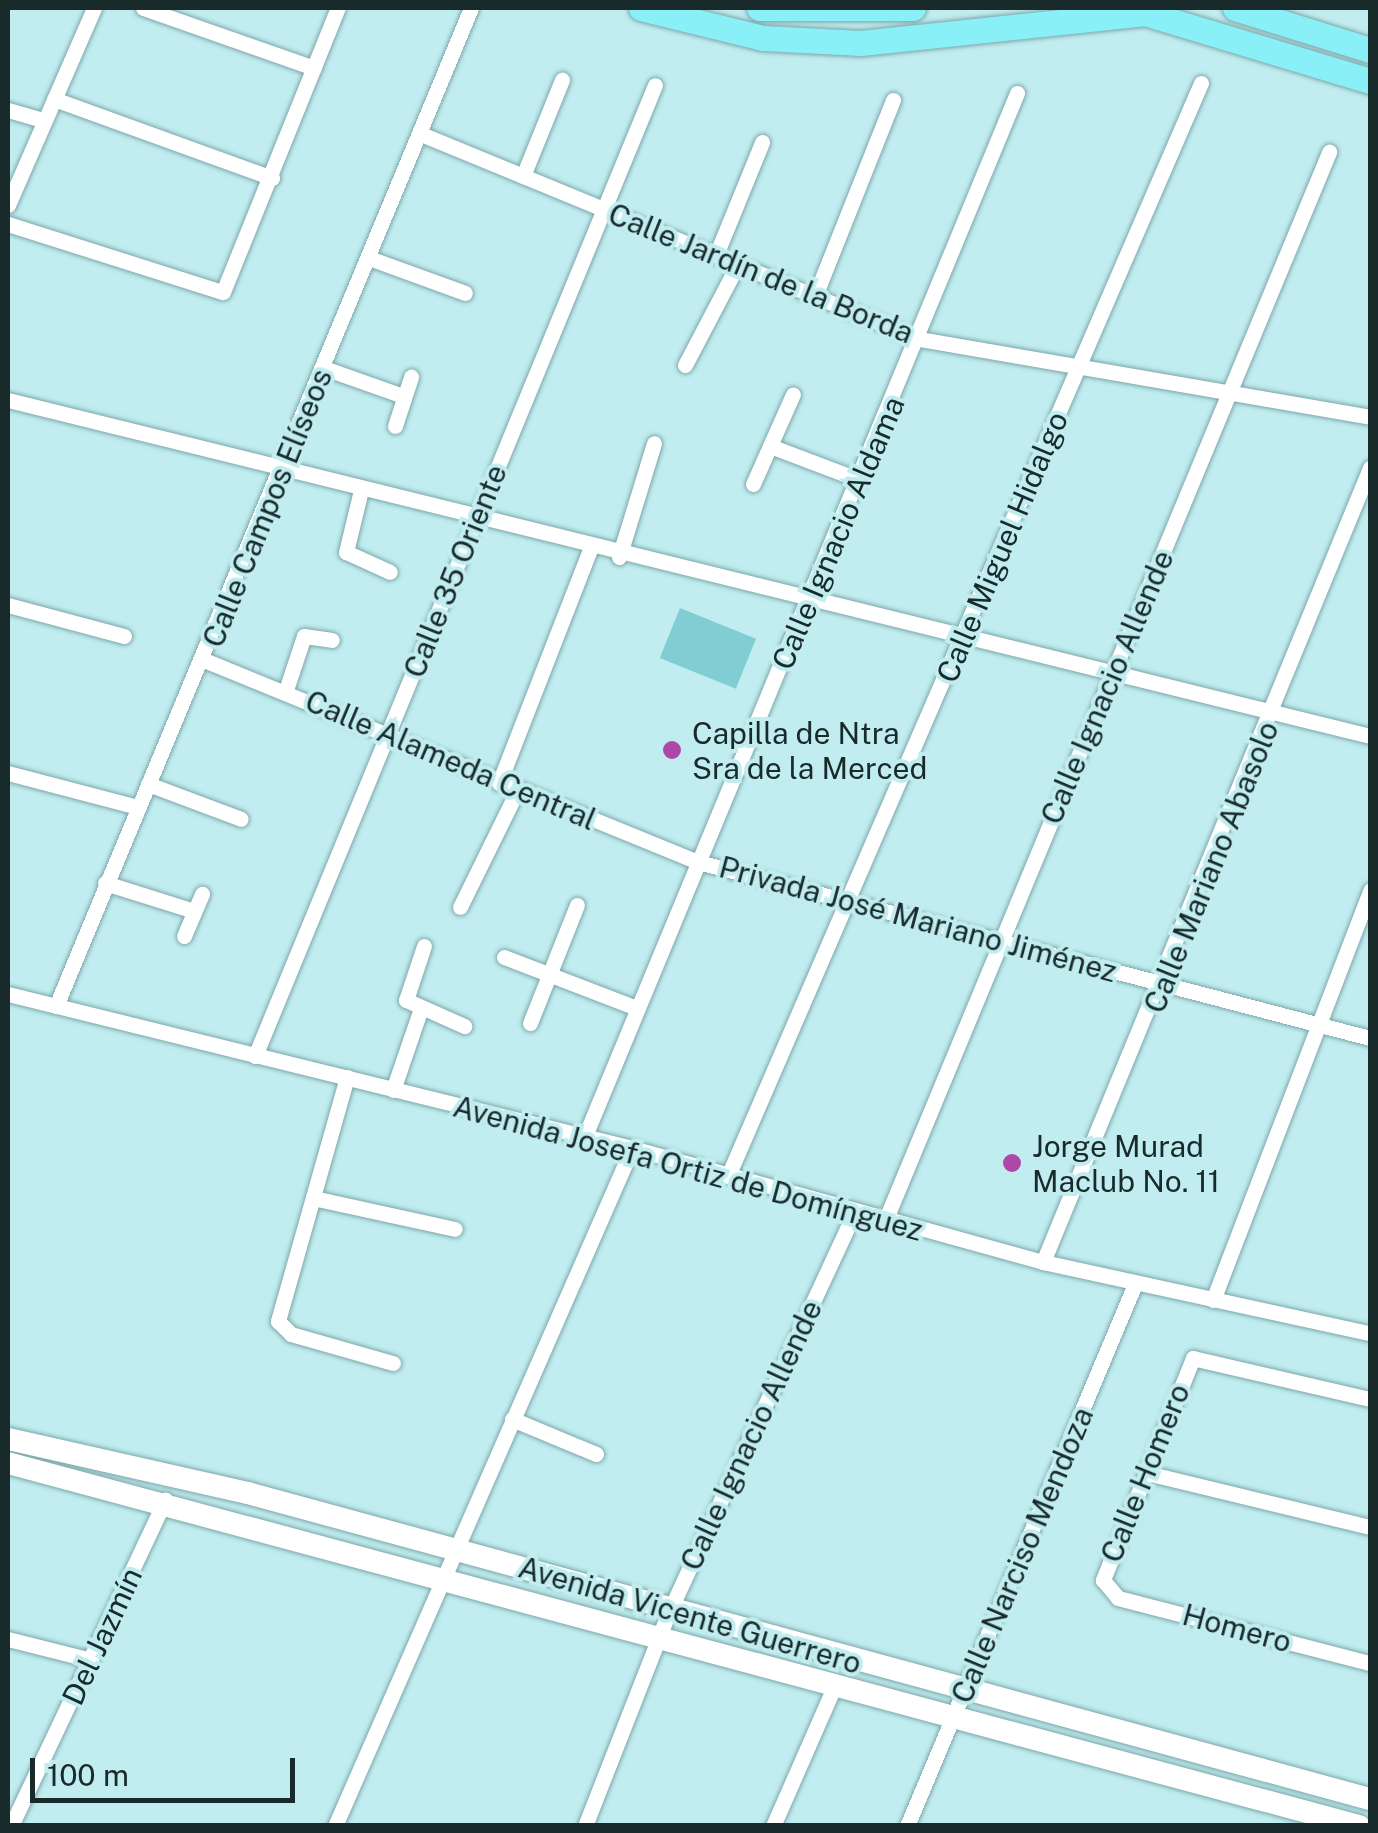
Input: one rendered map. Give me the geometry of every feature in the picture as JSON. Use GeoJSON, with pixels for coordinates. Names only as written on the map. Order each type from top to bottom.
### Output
{"type":"FeatureCollection","features":[{"type":"Feature","properties":{"kind":"main road"},"geometry":{"type":"LineString","coordinates":[[641,8],[763,38],[861,43],[1145,13],[1370,81]]}},
{"type":"Feature","properties":{"kind":"main road"},"geometry":{"type":"LineString","coordinates":[[759,8],[913,8]]}},
{"type":"Feature","properties":{"kind":"main road"},"geometry":{"type":"LineString","coordinates":[[1234,8],[1370,50]]}},
{"type":"Feature","properties":{"kind":"main road","name":"Avenida Vicente Guerrero"},"geometry":{"type":"LineString","coordinates":[[8,1439],[50,1461],[165,1500],[443,1575],[657,1640],[1358,1826]]}},
{"type":"Feature","properties":{"kind":"main road","name":"Avenida Vicente Guerrero"},"geometry":{"type":"LineString","coordinates":[[8,1463],[50,1461],[454,1549],[669,1612],[1370,1799]]}},
{"type":"Feature","properties":{"kind":"main road"},"geometry":{"type":"LineString","coordinates":[[1246,1796],[1254,1768]]}},
{"type":"Feature","properties":{"kind":"street"},"geometry":{"type":"LineString","coordinates":[[8,205],[94,8]]}},
{"type":"Feature","properties":{"kind":"street"},"geometry":{"type":"LineString","coordinates":[[144,8],[314,68]]}},
{"type":"Feature","properties":{"kind":"street"},"geometry":{"type":"LineString","coordinates":[[8,224],[223,292],[338,8]]}},
{"type":"Feature","properties":{"kind":"street","name":"Calle Campos Elíseos"},"geometry":{"type":"LineString","coordinates":[[56,1006],[105,883],[204,660],[472,8]]}},
{"type":"Feature","properties":{"kind":"street"},"geometry":{"type":"LineString","coordinates":[[523,176],[562,80]]}},
{"type":"Feature","properties":{"kind":"street","name":"Calle Miguel Hidalgo"},"geometry":{"type":"LineString","coordinates":[[728,1176],[849,904],[1201,83]]}},
{"type":"Feature","properties":{"kind":"street","name":"Calle 35 Oriente"},"geometry":{"type":"LineString","coordinates":[[255,1056],[655,85]]}},
{"type":"Feature","properties":{"kind":"street","name":"Calle Ignacio Aldama"},"geometry":{"type":"LineString","coordinates":[[585,1136],[810,604],[1018,93]]}},
{"type":"Feature","properties":{"kind":"street"},"geometry":{"type":"LineString","coordinates":[[54,99],[272,178]]}},
{"type":"Feature","properties":{"kind":"street"},"geometry":{"type":"LineString","coordinates":[[816,296],[893,100]]}},
{"type":"Feature","properties":{"kind":"street"},"geometry":{"type":"LineString","coordinates":[[8,110],[44,120]]}},
{"type":"Feature","properties":{"kind":"street","name":"Calle Jardín de la Borda"},"geometry":{"type":"LineString","coordinates":[[421,134],[919,339],[1370,417]]}},
{"type":"Feature","properties":{"kind":"street"},"geometry":{"type":"LineString","coordinates":[[716,256],[762,142]]}},
{"type":"Feature","properties":{"kind":"street","name":"Calle Ignacio Allende"},"geometry":{"type":"LineString","coordinates":[[886,1221],[1328,152]]}},
{"type":"Feature","properties":{"kind":"street"},"geometry":{"type":"LineString","coordinates":[[369,258],[465,293]]}},
{"type":"Feature","properties":{"kind":"street"},"geometry":{"type":"LineString","coordinates":[[685,365],[738,264]]}},
{"type":"Feature","properties":{"kind":"street"},"geometry":{"type":"LineString","coordinates":[[324,368],[403,396]]}},
{"type":"Feature","properties":{"kind":"street"},"geometry":{"type":"LineString","coordinates":[[395,426],[410,377]]}},
{"type":"Feature","properties":{"kind":"street"},"geometry":{"type":"LineString","coordinates":[[753,484],[793,394]]}},
{"type":"Feature","properties":{"kind":"street"},"geometry":{"type":"LineString","coordinates":[[8,400],[590,550],[810,604],[966,633],[1370,736]]}},
{"type":"Feature","properties":{"kind":"street"},"geometry":{"type":"LineString","coordinates":[[619,557],[654,443]]}},
{"type":"Feature","properties":{"kind":"street"},"geometry":{"type":"LineString","coordinates":[[770,446],[860,480]]}},
{"type":"Feature","properties":{"kind":"street","name":"Calle Mariano Abasolo"},"geometry":{"type":"LineString","coordinates":[[1043,1262],[1165,984],[1370,468]]}},
{"type":"Feature","properties":{"kind":"street"},"geometry":{"type":"LineString","coordinates":[[361,490],[346,552],[390,572]]}},
{"type":"Feature","properties":{"kind":"street"},"geometry":{"type":"LineString","coordinates":[[499,783],[590,550]]}},
{"type":"Feature","properties":{"kind":"street"},"geometry":{"type":"LineString","coordinates":[[8,605],[124,636]]}},
{"type":"Feature","properties":{"kind":"street"},"geometry":{"type":"LineString","coordinates":[[286,690],[304,636],[332,640]]}},
{"type":"Feature","properties":{"kind":"street","name":"Calle Alameda Central"},"geometry":{"type":"LineString","coordinates":[[204,660],[286,690],[517,792],[698,862]]}},
{"type":"Feature","properties":{"kind":"street"},"geometry":{"type":"LineString","coordinates":[[8,772],[138,807]]}},
{"type":"Feature","properties":{"kind":"street"},"geometry":{"type":"LineString","coordinates":[[148,784],[242,819]]}},
{"type":"Feature","properties":{"kind":"street"},"geometry":{"type":"LineString","coordinates":[[460,907],[517,792]]}},
{"type":"Feature","properties":{"kind":"street","name":"Privada José Mariano Jiménez"},"geometry":{"type":"LineString","coordinates":[[698,862],[1370,1038]]}},
{"type":"Feature","properties":{"kind":"street"},"geometry":{"type":"LineString","coordinates":[[105,883],[194,911]]}},
{"type":"Feature","properties":{"kind":"street"},"geometry":{"type":"LineString","coordinates":[[1213,1300],[1370,890]]}},
{"type":"Feature","properties":{"kind":"street"},"geometry":{"type":"LineString","coordinates":[[184,936],[202,894]]}},
{"type":"Feature","properties":{"kind":"street"},"geometry":{"type":"LineString","coordinates":[[530,1023],[576,906]]}},
{"type":"Feature","properties":{"kind":"street"},"geometry":{"type":"LineString","coordinates":[[424,946],[404,996],[421,1008],[464,1026]]}},
{"type":"Feature","properties":{"kind":"street"},"geometry":{"type":"LineString","coordinates":[[504,957],[638,1008]]}},
{"type":"Feature","properties":{"kind":"street","name":"Avenida Josefa Ortiz de Domínguez"},"geometry":{"type":"LineString","coordinates":[[8,994],[632,1148],[854,1213],[1043,1262],[1370,1332]]}},
{"type":"Feature","properties":{"kind":"street"},"geometry":{"type":"LineString","coordinates":[[393,1090],[421,1008]]}},
{"type":"Feature","properties":{"kind":"street"},"geometry":{"type":"LineString","coordinates":[[347,1078],[278,1321],[291,1334],[393,1364]]}},
{"type":"Feature","properties":{"kind":"street"},"geometry":{"type":"LineString","coordinates":[[335,1826],[632,1148]]}},
{"type":"Feature","properties":{"kind":"street"},"geometry":{"type":"LineString","coordinates":[[313,1198],[455,1229]]}},
{"type":"Feature","properties":{"kind":"street","name":"Calle Ignacio Allende"},"geometry":{"type":"LineString","coordinates":[[585,1826],[669,1612],[854,1213]]}},
{"type":"Feature","properties":{"kind":"street","name":"Calle Narciso Mendoza"},"geometry":{"type":"LineString","coordinates":[[907,1826],[1135,1284]]}},
{"type":"Feature","properties":{"kind":"street","name":"Calle Homero"},"geometry":{"type":"LineString","coordinates":[[1104,1590],[1104,1573],[1151,1474],[1193,1358],[1370,1399]]}},
{"type":"Feature","properties":{"kind":"street"},"geometry":{"type":"LineString","coordinates":[[512,1418],[596,1454]]}},
{"type":"Feature","properties":{"kind":"street"},"geometry":{"type":"LineString","coordinates":[[1151,1474],[1370,1528]]}},
{"type":"Feature","properties":{"kind":"street","name":"Del Jazmín"},"geometry":{"type":"LineString","coordinates":[[12,1815],[91,1660],[165,1500]]}},
{"type":"Feature","properties":{"kind":"street","name":"Homero"},"geometry":{"type":"LineString","coordinates":[[1104,1590],[1370,1663]]}},
{"type":"Feature","properties":{"kind":"street"},"geometry":{"type":"LineString","coordinates":[[8,1640],[91,1660]]}},
{"type":"Feature","properties":{"kind":"street"},"geometry":{"type":"LineString","coordinates":[[773,1826],[834,1687]]}},
{"type":"Feature","properties":{"kind":"shaded area"},"geometry":{"type":"Polygon","coordinates":[[[680,608],[756,639],[736,689],[660,658],[680,608]]]}},
{"type":"Feature","properties":{"kind":"place","name":"Capilla de Ntra Sra de la Merced"},"geometry":{"type":"Point","coordinates":[672,750]}},
{"type":"Feature","properties":{"kind":"place","name":"Jorge Murad Maclub No. 11"},"geometry":{"type":"Point","coordinates":[1012,1163]}}]}
